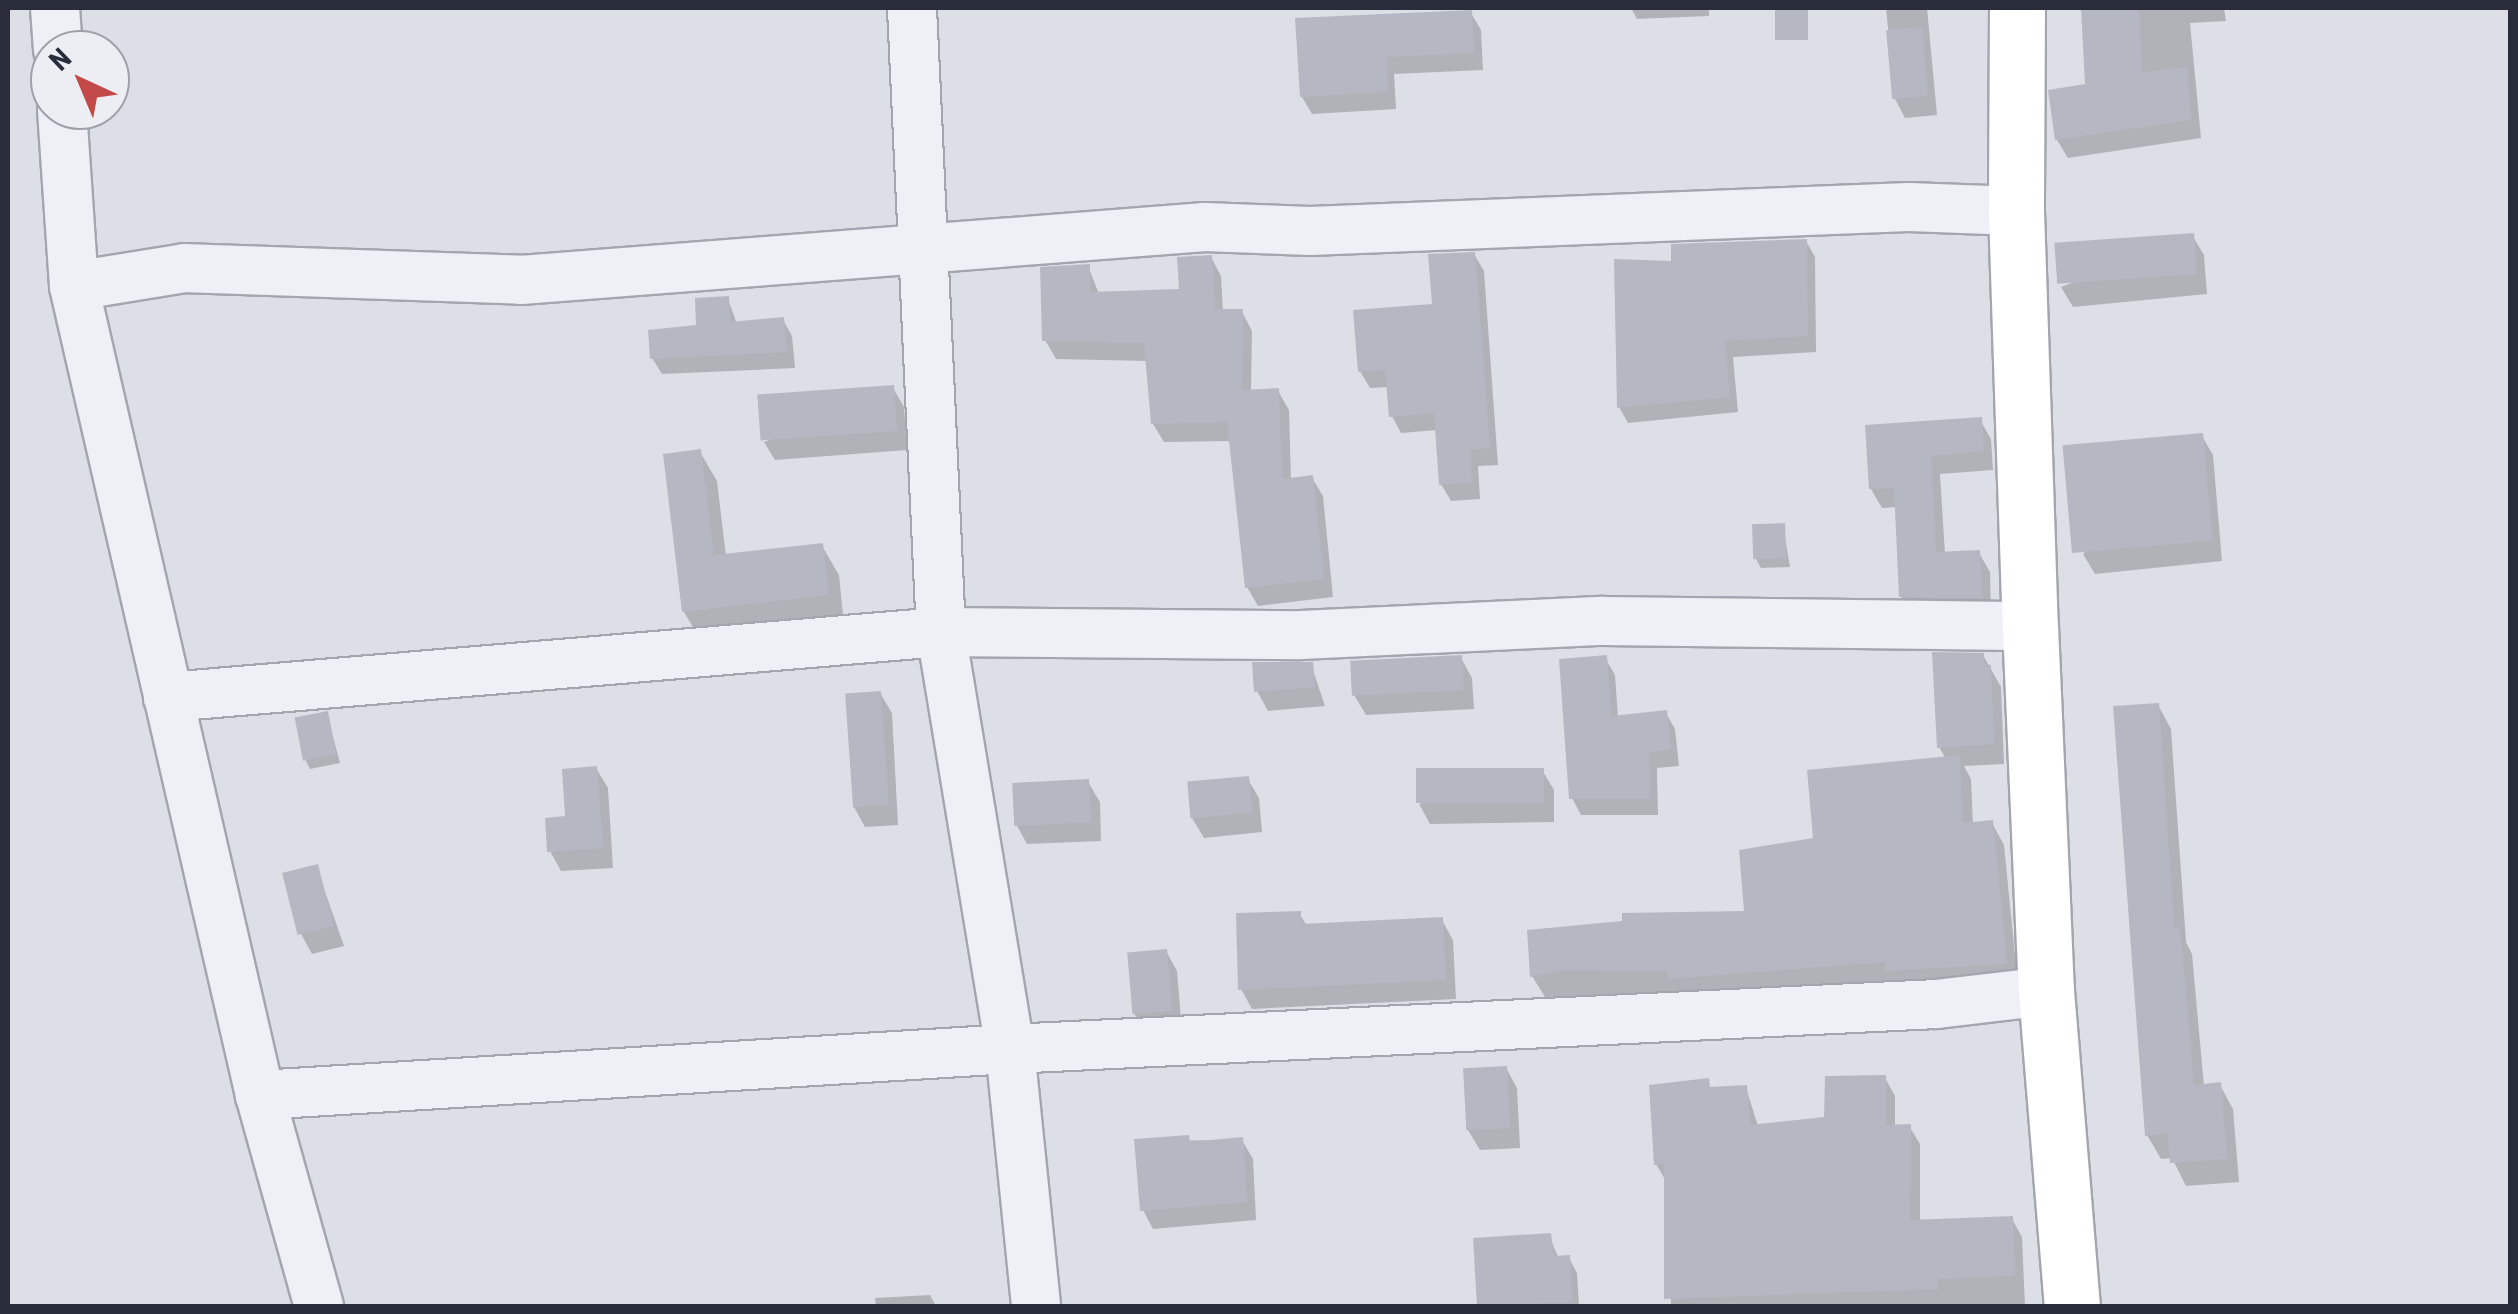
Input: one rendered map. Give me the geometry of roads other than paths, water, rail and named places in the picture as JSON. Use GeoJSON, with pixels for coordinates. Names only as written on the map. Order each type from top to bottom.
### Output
{"type":"FeatureCollection","features":[{"type":"Feature","properties":{"kind":"street"},"geometry":{"type":"LineString","coordinates":[[912,8],[920,245],[941,632],[1010,1048],[1036,1306]]}},
{"type":"Feature","properties":{"kind":"street"},"geometry":{"type":"LineString","coordinates":[[2017,8],[2016,211],[2030,626],[2046,991],[2072,1306]]}},
{"type":"Feature","properties":{"kind":"street"},"geometry":{"type":"LineString","coordinates":[[63,130],[74,286],[260,1095],[319,1306]]}},
{"type":"Feature","properties":{"kind":"street"},"geometry":{"type":"LineString","coordinates":[[74,286],[185,268],[521,280],[920,245],[1205,227],[1310,231],[1909,207],[2016,211]]}},
{"type":"Feature","properties":{"kind":"street"},"geometry":{"type":"LineString","coordinates":[[168,696],[941,632],[1319,635],[1603,622],[2030,626]]}},
{"type":"Feature","properties":{"kind":"street"},"geometry":{"type":"LineString","coordinates":[[260,1095],[1010,1048],[1936,1004],[2046,991]]}}]}
